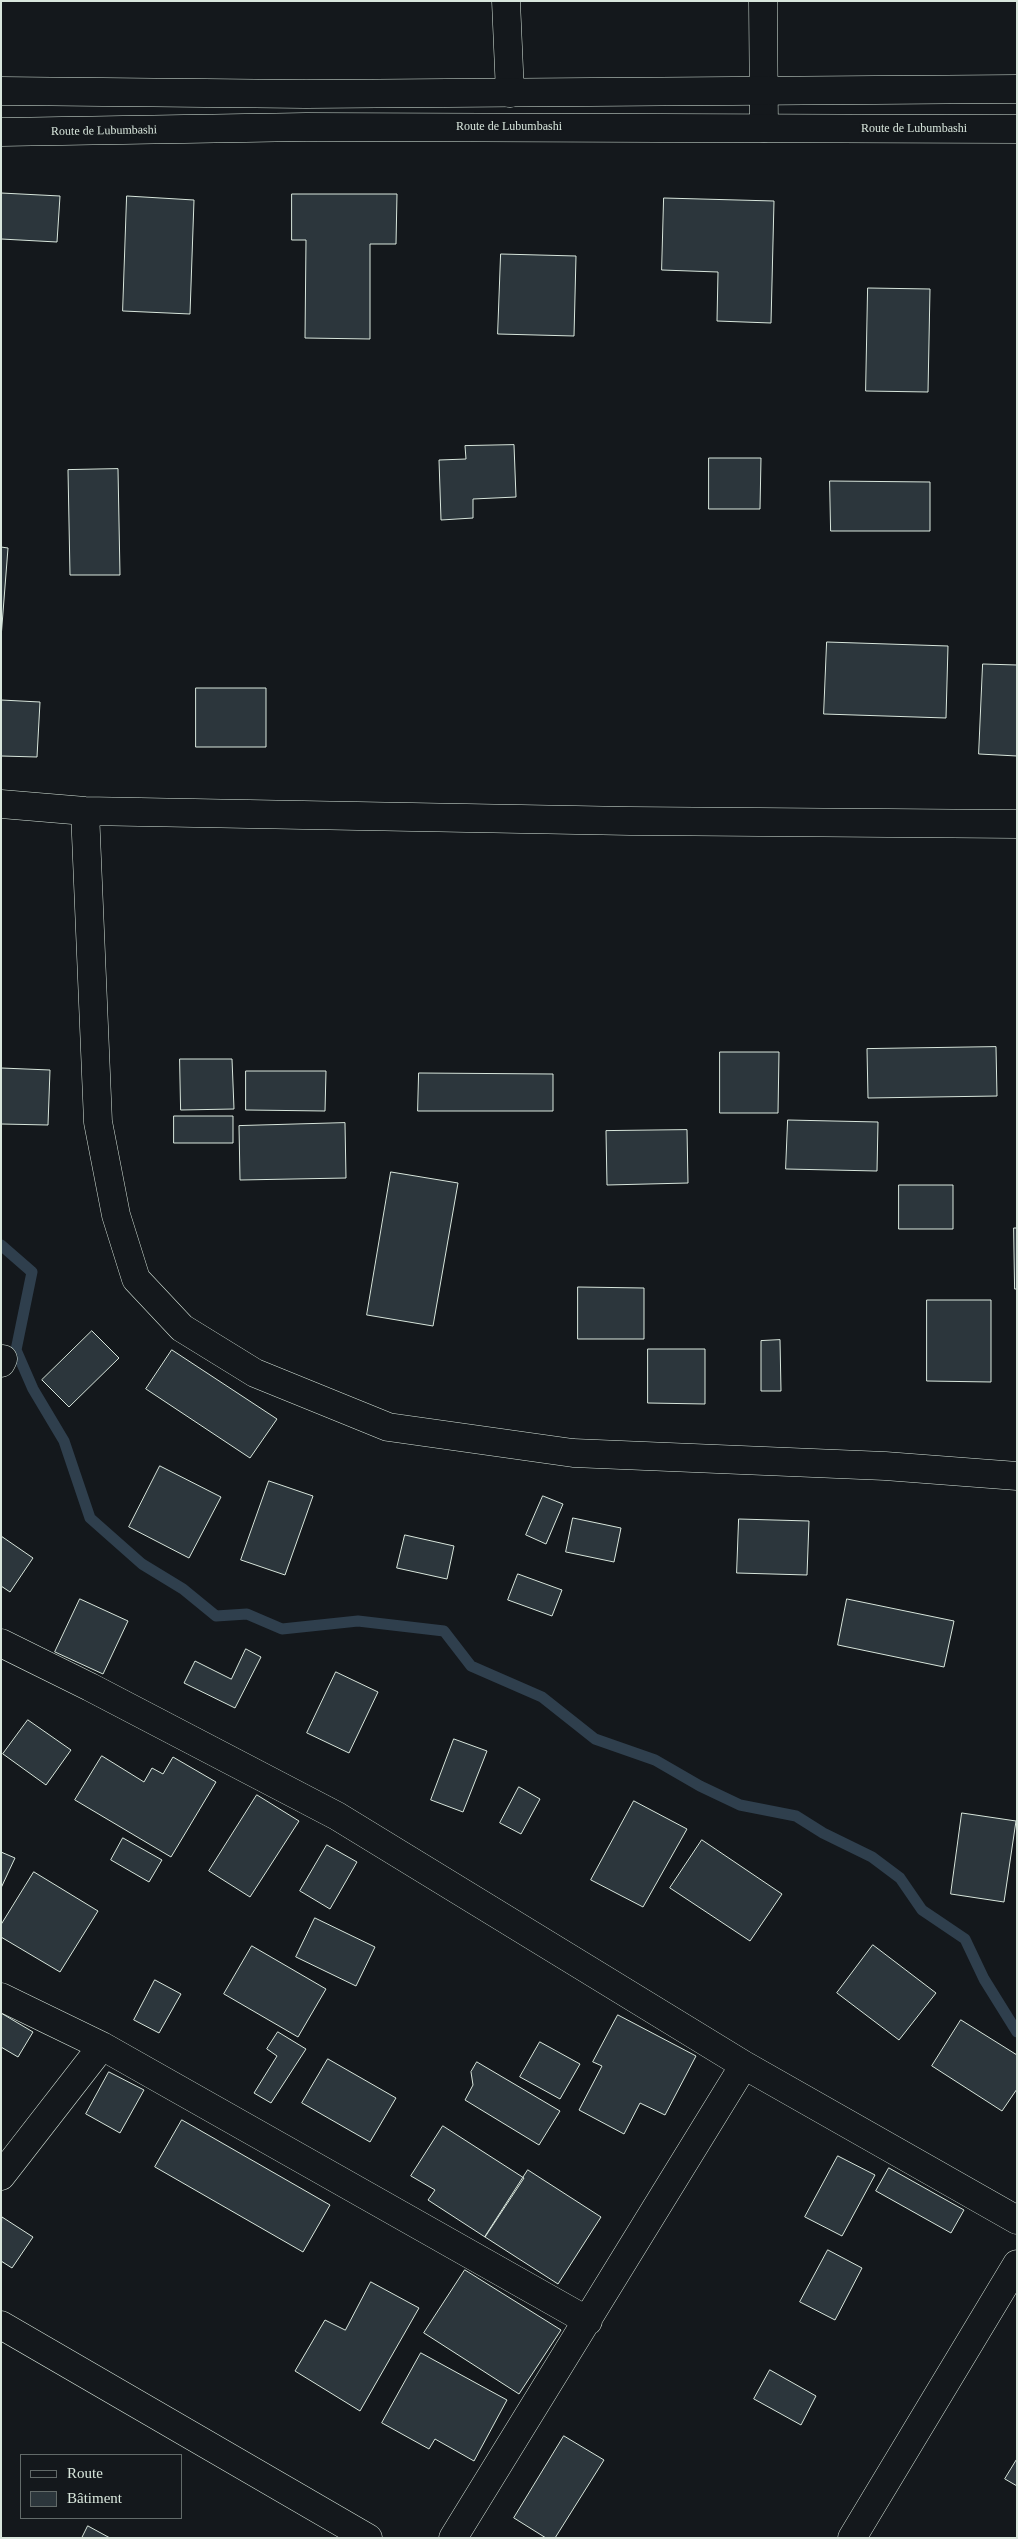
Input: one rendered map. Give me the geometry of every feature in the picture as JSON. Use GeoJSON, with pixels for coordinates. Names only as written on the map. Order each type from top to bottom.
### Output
{"type":"FeatureCollection","features":[{"type":"Feature","properties":{"kind":"main road"},"geometry":{"type":"LineString","coordinates":[[506,1],[510,93]]}},
{"type":"Feature","properties":{"kind":"main road"},"geometry":{"type":"LineString","coordinates":[[763,1],[762,90],[764,128]]}},
{"type":"Feature","properties":{"kind":"main road"},"geometry":{"type":"LineString","coordinates":[[1,91],[306,94],[1017,89]]}},
{"type":"Feature","properties":{"kind":"main road","name":"Route de Lubumbashi"},"geometry":{"type":"LineString","coordinates":[[1,132],[306,127],[1017,129]]}},
{"type":"Feature","properties":{"kind":"main road"},"geometry":{"type":"LineString","coordinates":[[1,804],[85,811],[610,820],[1017,824]]}},
{"type":"Feature","properties":{"kind":"main road"},"geometry":{"type":"LineString","coordinates":[[85,811],[98,1122],[116,1215],[136,1280],[182,1328],[255,1373],[388,1427],[573,1453],[885,1466],[1017,1476]]}},
{"type":"Feature","properties":{"kind":"main road"},"geometry":{"type":"LineString","coordinates":[[1,1643],[90,1687],[337,1816],[744,2065],[1017,2220]]}},
{"type":"Feature","properties":{"kind":"main road"},"geometry":{"type":"LineString","coordinates":[[1,1998],[102,2046],[588,2321]]}},
{"type":"Feature","properties":{"kind":"main road"},"geometry":{"type":"LineString","coordinates":[[1,2176],[102,2046]]}},
{"type":"Feature","properties":{"kind":"main road"},"geometry":{"type":"LineString","coordinates":[[453,2538],[744,2065]]}},
{"type":"Feature","properties":{"kind":"main road"},"geometry":{"type":"LineString","coordinates":[[852,2538],[1017,2264]]}},
{"type":"Feature","properties":{"kind":"main road"},"geometry":{"type":"LineString","coordinates":[[1,2325],[368,2538]]}},
{"type":"Feature","properties":{"kind":"building"},"geometry":{"type":"Polygon","coordinates":[[[1,193],[60,196],[57,242],[1,239],[1,193]]]}},
{"type":"Feature","properties":{"kind":"building"},"geometry":{"type":"Polygon","coordinates":[[[292,194],[397,194],[396,244],[370,244],[370,339],[305,338],[306,240],[292,240],[292,194]]]}},
{"type":"Feature","properties":{"kind":"building"},"geometry":{"type":"Polygon","coordinates":[[[127,196],[194,200],[190,314],[123,311],[127,196]]]}},
{"type":"Feature","properties":{"kind":"building"},"geometry":{"type":"Polygon","coordinates":[[[664,198],[774,201],[771,323],[717,321],[718,272],[662,270],[664,198]]]}},
{"type":"Feature","properties":{"kind":"building"},"geometry":{"type":"Polygon","coordinates":[[[501,254],[576,256],[574,336],[498,334],[501,254]]]}},
{"type":"Feature","properties":{"kind":"building"},"geometry":{"type":"Polygon","coordinates":[[[868,288],[930,289],[928,392],[866,391],[868,288]]]}},
{"type":"Feature","properties":{"kind":"building"},"geometry":{"type":"Polygon","coordinates":[[[514,445],[516,497],[473,499],[473,518],[441,520],[439,460],[466,459],[465,446],[514,445]]]}},
{"type":"Feature","properties":{"kind":"building"},"geometry":{"type":"Polygon","coordinates":[[[709,458],[761,458],[760,509],[709,509],[709,458]]]}},
{"type":"Feature","properties":{"kind":"building"},"geometry":{"type":"Polygon","coordinates":[[[118,469],[120,575],[70,575],[68,470],[118,469]]]}},
{"type":"Feature","properties":{"kind":"building"},"geometry":{"type":"Polygon","coordinates":[[[830,481],[930,482],[930,531],[831,531],[830,481]]]}},
{"type":"Feature","properties":{"kind":"building"},"geometry":{"type":"Polygon","coordinates":[[[1,547],[8,548],[1,638],[1,547]]]}},
{"type":"Feature","properties":{"kind":"building"},"geometry":{"type":"Polygon","coordinates":[[[827,642],[948,646],[946,718],[824,714],[827,642]]]}},
{"type":"Feature","properties":{"kind":"building"},"geometry":{"type":"Polygon","coordinates":[[[983,664],[1017,665],[1017,756],[979,754],[983,664]]]}},
{"type":"Feature","properties":{"kind":"building"},"geometry":{"type":"Polygon","coordinates":[[[196,688],[266,688],[266,747],[196,747],[196,688]]]}},
{"type":"Feature","properties":{"kind":"building"},"geometry":{"type":"Polygon","coordinates":[[[1,700],[40,702],[37,757],[1,756],[1,700]]]}},
{"type":"Feature","properties":{"kind":"building"},"geometry":{"type":"Polygon","coordinates":[[[996,1047],[997,1096],[868,1098],[867,1049],[996,1047]]]}},
{"type":"Feature","properties":{"kind":"building"},"geometry":{"type":"Polygon","coordinates":[[[720,1052],[779,1052],[778,1113],[720,1113],[720,1052]]]}},
{"type":"Feature","properties":{"kind":"building"},"geometry":{"type":"Polygon","coordinates":[[[180,1059],[232,1059],[234,1109],[181,1110],[180,1059]]]}},
{"type":"Feature","properties":{"kind":"building"},"geometry":{"type":"Polygon","coordinates":[[[1,1068],[50,1070],[48,1125],[1,1124],[1,1068]]]}},
{"type":"Feature","properties":{"kind":"building"},"geometry":{"type":"Polygon","coordinates":[[[246,1071],[326,1071],[325,1111],[246,1110],[246,1071]]]}},
{"type":"Feature","properties":{"kind":"building"},"geometry":{"type":"Polygon","coordinates":[[[419,1073],[553,1074],[553,1111],[418,1111],[419,1073]]]}},
{"type":"Feature","properties":{"kind":"building"},"geometry":{"type":"Polygon","coordinates":[[[174,1116],[233,1116],[233,1143],[174,1143],[174,1116]]]}},
{"type":"Feature","properties":{"kind":"building"},"geometry":{"type":"Polygon","coordinates":[[[788,1120],[878,1122],[877,1171],[786,1169],[788,1120]]]}},
{"type":"Feature","properties":{"kind":"building"},"geometry":{"type":"Polygon","coordinates":[[[345,1123],[346,1178],[240,1180],[239,1126],[345,1123]]]}},
{"type":"Feature","properties":{"kind":"building"},"geometry":{"type":"Polygon","coordinates":[[[687,1130],[688,1183],[607,1185],[606,1131],[687,1130]]]}},
{"type":"Feature","properties":{"kind":"building"},"geometry":{"type":"Polygon","coordinates":[[[391,1172],[458,1183],[433,1326],[367,1315],[391,1172]]]}},
{"type":"Feature","properties":{"kind":"building"},"geometry":{"type":"Polygon","coordinates":[[[899,1185],[953,1185],[953,1229],[899,1229],[899,1185]]]}},
{"type":"Feature","properties":{"kind":"building"},"geometry":{"type":"Polygon","coordinates":[[[1014,1228],[1017,1228],[1017,1289],[1015,1289],[1014,1228]]]}},
{"type":"Feature","properties":{"kind":"building"},"geometry":{"type":"Polygon","coordinates":[[[578,1287],[644,1288],[644,1339],[578,1339],[578,1287]]]}},
{"type":"Feature","properties":{"kind":"building"},"geometry":{"type":"Polygon","coordinates":[[[927,1300],[991,1300],[991,1382],[927,1381],[927,1300]]]}},
{"type":"Feature","properties":{"kind":"building"},"geometry":{"type":"Polygon","coordinates":[[[92,1331],[119,1358],[69,1407],[42,1380],[92,1331]]]}},
{"type":"Feature","properties":{"kind":"building"},"geometry":{"type":"Polygon","coordinates":[[[780,1340],[781,1391],[761,1391],[761,1341],[780,1340]]]}},
{"type":"Feature","properties":{"kind":"building"},"geometry":{"type":"Polygon","coordinates":[[[648,1349],[705,1349],[705,1404],[648,1403],[648,1349]]]}},
{"type":"Feature","properties":{"kind":"building"},"geometry":{"type":"Polygon","coordinates":[[[172,1350],[277,1419],[250,1458],[146,1389],[172,1350]]]}},
{"type":"Feature","properties":{"kind":"building"},"geometry":{"type":"Polygon","coordinates":[[[160,1466],[221,1497],[189,1558],[129,1527],[160,1466]]]}},
{"type":"Feature","properties":{"kind":"building"},"geometry":{"type":"Polygon","coordinates":[[[269,1481],[313,1496],[285,1575],[241,1560],[269,1481]]]}},
{"type":"Feature","properties":{"kind":"building"},"geometry":{"type":"Polygon","coordinates":[[[543,1496],[563,1504],[546,1544],[526,1535],[543,1496]]]}},
{"type":"Feature","properties":{"kind":"building"},"geometry":{"type":"Polygon","coordinates":[[[573,1518],[621,1528],[614,1562],[566,1552],[573,1518]]]}},
{"type":"Feature","properties":{"kind":"building"},"geometry":{"type":"Polygon","coordinates":[[[739,1519],[809,1521],[807,1575],[737,1573],[739,1519]]]}},
{"type":"Feature","properties":{"kind":"building"},"geometry":{"type":"Polygon","coordinates":[[[405,1535],[454,1546],[447,1579],[397,1568],[405,1535]]]}},
{"type":"Feature","properties":{"kind":"building"},"geometry":{"type":"Polygon","coordinates":[[[1,1536],[33,1558],[10,1592],[1,1586],[1,1536]]]}},
{"type":"Feature","properties":{"kind":"building"},"geometry":{"type":"Polygon","coordinates":[[[518,1574],[562,1590],[552,1616],[508,1600],[518,1574]]]}},
{"type":"Feature","properties":{"kind":"building"},"geometry":{"type":"Polygon","coordinates":[[[80,1599],[128,1621],[103,1674],[55,1652],[80,1599]]]}},
{"type":"Feature","properties":{"kind":"building"},"geometry":{"type":"Polygon","coordinates":[[[847,1599],[954,1621],[944,1667],[838,1645],[847,1599]]]}},
{"type":"Feature","properties":{"kind":"building"},"geometry":{"type":"Polygon","coordinates":[[[246,1649],[261,1657],[235,1708],[184,1683],[195,1661],[231,1679],[246,1649]]]}},
{"type":"Feature","properties":{"kind":"building"},"geometry":{"type":"Polygon","coordinates":[[[336,1672],[378,1692],[349,1753],[307,1733],[336,1672]]]}},
{"type":"Feature","properties":{"kind":"building"},"geometry":{"type":"Polygon","coordinates":[[[28,1720],[71,1750],[46,1785],[3,1754],[28,1720]]]}},
{"type":"Feature","properties":{"kind":"building"},"geometry":{"type":"Polygon","coordinates":[[[454,1739],[487,1751],[463,1812],[431,1800],[454,1739]]]}},
{"type":"Feature","properties":{"kind":"building"},"geometry":{"type":"Polygon","coordinates":[[[102,1756],[144,1782],[152,1768],[163,1774],[173,1757],[216,1782],[171,1857],[75,1800],[102,1756]]]}},
{"type":"Feature","properties":{"kind":"building"},"geometry":{"type":"Polygon","coordinates":[[[519,1787],[540,1799],[521,1834],[500,1823],[519,1787]]]}},
{"type":"Feature","properties":{"kind":"building"},"geometry":{"type":"Polygon","coordinates":[[[257,1795],[299,1821],[250,1897],[209,1871],[257,1795]]]}},
{"type":"Feature","properties":{"kind":"building"},"geometry":{"type":"Polygon","coordinates":[[[634,1801],[687,1829],[643,1907],[591,1880],[634,1801]]]}},
{"type":"Feature","properties":{"kind":"building"},"geometry":{"type":"Polygon","coordinates":[[[962,1813],[1016,1821],[1004,1902],[951,1894],[962,1813]]]}},
{"type":"Feature","properties":{"kind":"building"},"geometry":{"type":"Polygon","coordinates":[[[123,1838],[162,1860],[149,1882],[111,1860],[123,1838]]]}},
{"type":"Feature","properties":{"kind":"building"},"geometry":{"type":"Polygon","coordinates":[[[702,1840],[782,1894],[750,1941],[670,1888],[702,1840]]]}},
{"type":"Feature","properties":{"kind":"building"},"geometry":{"type":"Polygon","coordinates":[[[327,1845],[357,1862],[330,1909],[300,1891],[327,1845]]]}},
{"type":"Feature","properties":{"kind":"building"},"geometry":{"type":"Polygon","coordinates":[[[1,1852],[15,1858],[1,1888],[1,1852]]]}},
{"type":"Feature","properties":{"kind":"building"},"geometry":{"type":"Polygon","coordinates":[[[34,1872],[98,1911],[60,1972],[1,1937],[1,1925],[34,1872]]]}},
{"type":"Feature","properties":{"kind":"building"},"geometry":{"type":"Polygon","coordinates":[[[315,1918],[375,1947],[356,1986],[296,1957],[315,1918]]]}},
{"type":"Feature","properties":{"kind":"building"},"geometry":{"type":"Polygon","coordinates":[[[873,1945],[936,1993],[899,2040],[837,1993],[873,1945]]]}},
{"type":"Feature","properties":{"kind":"building"},"geometry":{"type":"Polygon","coordinates":[[[252,1946],[326,1989],[298,2037],[224,1994],[252,1946]]]}},
{"type":"Feature","properties":{"kind":"building"},"geometry":{"type":"Polygon","coordinates":[[[155,1980],[181,1994],[159,2033],[134,2020],[155,1980]]]}},
{"type":"Feature","properties":{"kind":"building"},"geometry":{"type":"Polygon","coordinates":[[[1,2013],[33,2032],[18,2057],[1,2047],[1,2013]]]}},
{"type":"Feature","properties":{"kind":"building"},"geometry":{"type":"Polygon","coordinates":[[[618,2015],[696,2056],[665,2115],[640,2103],[624,2134],[579,2110],[602,2066],[593,2062],[618,2015]]]}},
{"type":"Feature","properties":{"kind":"building"},"geometry":{"type":"Polygon","coordinates":[[[961,2020],[1017,2055],[1017,2089],[1002,2111],[932,2066],[961,2020]]]}},
{"type":"Feature","properties":{"kind":"building"},"geometry":{"type":"Polygon","coordinates":[[[278,2032],[306,2049],[271,2103],[254,2093],[277,2056],[267,2049],[278,2032]]]}},
{"type":"Feature","properties":{"kind":"building"},"geometry":{"type":"Polygon","coordinates":[[[540,2042],[580,2064],[560,2099],[520,2077],[540,2042]]]}},
{"type":"Feature","properties":{"kind":"building"},"geometry":{"type":"Polygon","coordinates":[[[328,2059],[396,2098],[370,2142],[302,2103],[328,2059]]]}},
{"type":"Feature","properties":{"kind":"building"},"geometry":{"type":"Polygon","coordinates":[[[477,2062],[560,2111],[539,2145],[465,2100],[473,2085],[471,2072],[477,2062]]]}},
{"type":"Feature","properties":{"kind":"building"},"geometry":{"type":"Polygon","coordinates":[[[109,2072],[144,2090],[120,2133],[86,2114],[109,2072]]]}},
{"type":"Feature","properties":{"kind":"building"},"geometry":{"type":"Polygon","coordinates":[[[182,2120],[330,2205],[303,2252],[155,2167],[182,2120]]]}},
{"type":"Feature","properties":{"kind":"building"},"geometry":{"type":"Polygon","coordinates":[[[443,2126],[524,2178],[485,2237],[428,2200],[435,2190],[411,2176],[443,2126]]]}},
{"type":"Feature","properties":{"kind":"building"},"geometry":{"type":"Polygon","coordinates":[[[838,2156],[875,2175],[842,2236],[805,2217],[838,2156]]]}},
{"type":"Feature","properties":{"kind":"building"},"geometry":{"type":"Polygon","coordinates":[[[889,2168],[964,2210],[951,2233],[876,2191],[889,2168]]]}},
{"type":"Feature","properties":{"kind":"building"},"geometry":{"type":"Polygon","coordinates":[[[528,2170],[601,2217],[558,2284],[485,2237],[528,2170]]]}},
{"type":"Feature","properties":{"kind":"building"},"geometry":{"type":"Polygon","coordinates":[[[2,2217],[33,2237],[12,2268],[1,2261],[2,2217]]]}},
{"type":"Feature","properties":{"kind":"building"},"geometry":{"type":"Polygon","coordinates":[[[828,2250],[862,2268],[835,2320],[800,2302],[828,2250]]]}},
{"type":"Feature","properties":{"kind":"building"},"geometry":{"type":"Polygon","coordinates":[[[465,2270],[561,2330],[519,2394],[424,2333],[465,2270]]]}},
{"type":"Feature","properties":{"kind":"building"},"geometry":{"type":"Polygon","coordinates":[[[371,2282],[419,2308],[360,2411],[295,2371],[325,2320],[345,2330],[371,2282]]]}},
{"type":"Feature","properties":{"kind":"building"},"geometry":{"type":"Polygon","coordinates":[[[421,2353],[507,2400],[474,2461],[435,2439],[429,2449],[382,2423],[421,2353]]]}},
{"type":"Feature","properties":{"kind":"building"},"geometry":{"type":"Polygon","coordinates":[[[770,2370],[816,2396],[801,2425],[754,2399],[770,2370]]]}},
{"type":"Feature","properties":{"kind":"building"},"geometry":{"type":"Polygon","coordinates":[[[564,2436],[604,2460],[555,2538],[546,2538],[514,2518],[564,2436]]]}},
{"type":"Feature","properties":{"kind":"building"},"geometry":{"type":"Polygon","coordinates":[[[1017,2459],[1017,2486],[1005,2479],[1017,2459]]]}},
{"type":"Feature","properties":{"kind":"building"},"geometry":{"type":"Polygon","coordinates":[[[88,2526],[110,2538],[82,2538],[88,2526]]]}},
{"type":"Feature","properties":{"kind":"waterway"},"geometry":{"type":"LineString","coordinates":[[1,1245],[32,1272],[16,1350],[33,1389],[64,1441],[90,1518],[142,1564],[183,1589],[216,1616],[247,1614],[282,1629],[358,1621],[444,1631],[471,1666],[542,1697],[595,1739],[655,1760],[700,1786],[740,1805],[796,1816],[823,1833],[872,1857],[900,1878],[922,1910],[965,1939],[984,1979],[1017,2032]]}}]}
